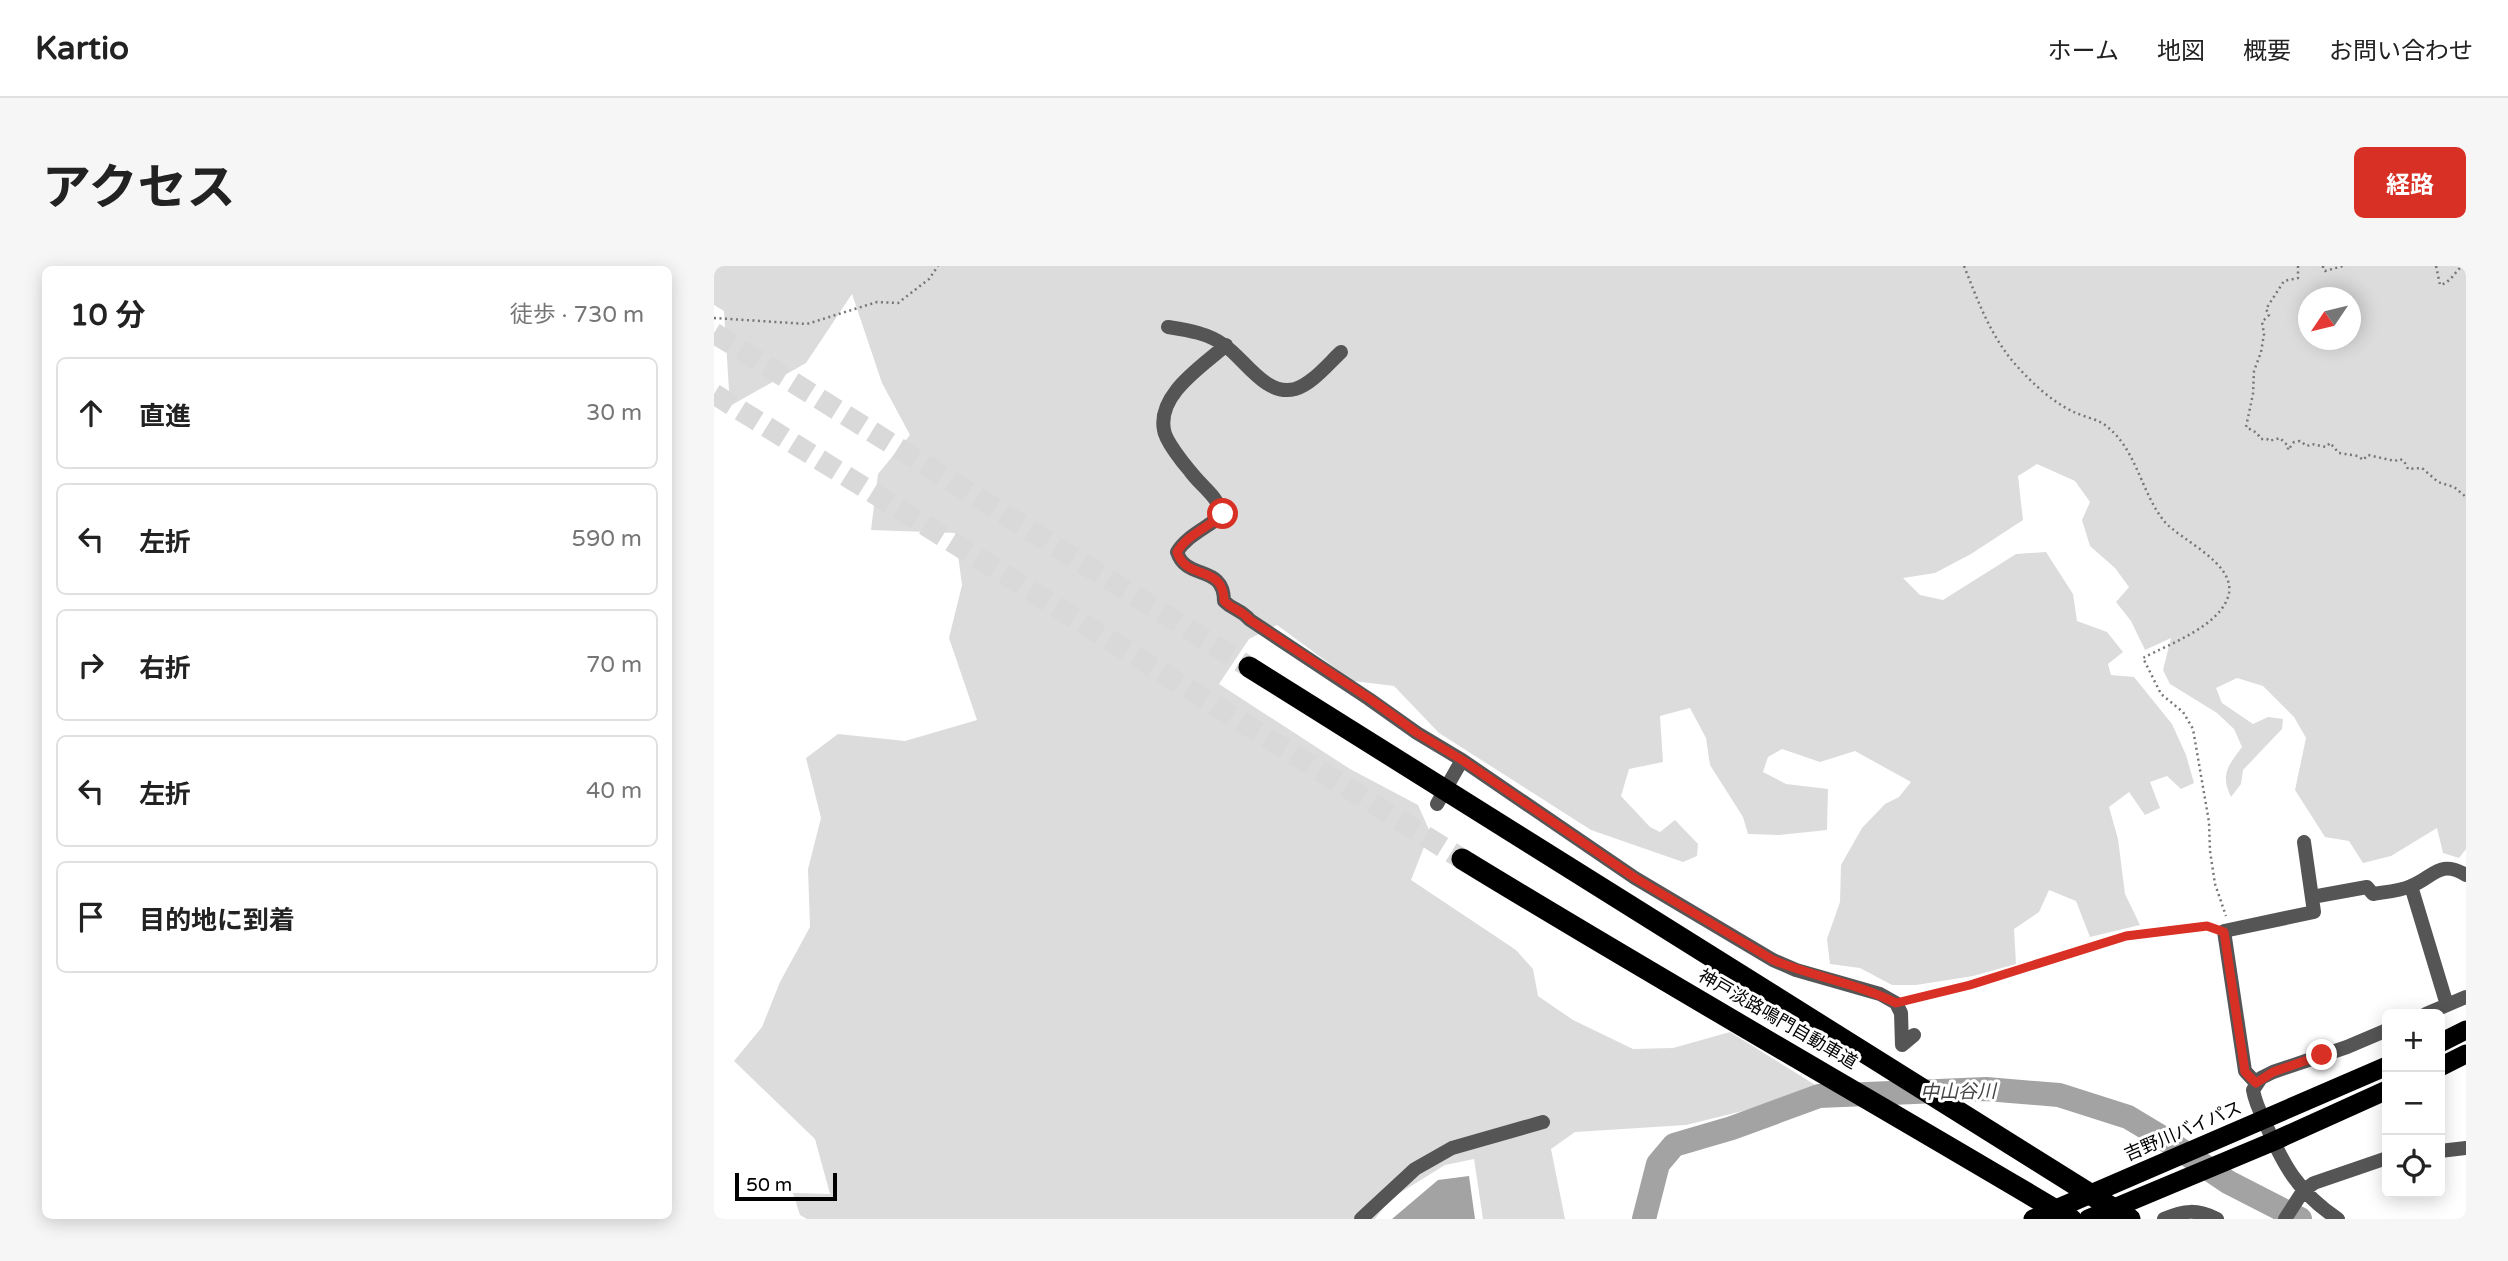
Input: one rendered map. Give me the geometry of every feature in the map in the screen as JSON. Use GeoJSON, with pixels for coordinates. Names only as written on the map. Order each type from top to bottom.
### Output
{"type":"FeatureCollection","features":[{"type":"Feature","properties":{"kind":"highway","name":"神戸淡路鳴門自動車道"},"geometry":{"type":"LineString","coordinates":[[1249,667],[2130,1219]]}},
{"type":"Feature","properties":{"kind":"highway","name":"神戸淡路鳴門自動車道"},"geometry":{"type":"LineString","coordinates":[[1462,859],[2071,1219]]}},
{"type":"Feature","properties":{"kind":"highway"},"geometry":{"type":"LineString","coordinates":[[2445,1040],[2466,1030]]}},
{"type":"Feature","properties":{"kind":"highway"},"geometry":{"type":"LineString","coordinates":[[2445,1064],[2466,1054]]}},
{"type":"Feature","properties":{"kind":"highway","name":"吉野川バイパス"},"geometry":{"type":"LineString","coordinates":[[2034,1219],[2382,1068]]}},
{"type":"Feature","properties":{"kind":"highway"},"geometry":{"type":"LineString","coordinates":[[2088,1219],[2273,1142],[2382,1092]]}},
{"type":"Feature","properties":{"kind":"street"},"geometry":{"type":"LineString","coordinates":[[1168,327],[1201,333],[1226,345],[1252,373],[1282,390],[1295,389],[1308,382],[1341,352]]}},
{"type":"Feature","properties":{"kind":"street"},"geometry":{"type":"LineString","coordinates":[[1226,345],[1179,387],[1163,414],[1164,432],[1190,473],[1220,505],[1223,514],[1182,543],[1177,552],[1180,561],[1187,568],[1211,575],[1219,582],[1224,592],[1224,601],[1231,608],[1241,610],[1250,620],[1370,699],[1460,763],[1635,878],[1773,960],[1796,970],[1880,994],[1896,1003],[1901,1013],[1902,1045],[1914,1035]]}},
{"type":"Feature","properties":{"kind":"street"},"geometry":{"type":"LineString","coordinates":[[1437,804],[1460,763]]}},
{"type":"Feature","properties":{"kind":"street"},"geometry":{"type":"LineString","coordinates":[[2256,1083],[2245,1072],[2224,932],[2314,912],[2304,842]]}},
{"type":"Feature","properties":{"kind":"street"},"geometry":{"type":"LineString","coordinates":[[2312,897],[2367,887],[2373,894],[2411,886],[2438,869],[2456,869],[2466,875]]}},
{"type":"Feature","properties":{"kind":"street"},"geometry":{"type":"LineString","coordinates":[[2411,886],[2447,1005]]}},
{"type":"Feature","properties":{"kind":"street"},"geometry":{"type":"LineString","coordinates":[[2438,1009],[2466,997]]}},
{"type":"Feature","properties":{"kind":"street"},"geometry":{"type":"LineString","coordinates":[[2337,1219],[2300,1195],[2255,1102],[2253,1090],[2256,1083],[2273,1072],[2382,1032]]}},
{"type":"Feature","properties":{"kind":"street"},"geometry":{"type":"LineString","coordinates":[[1361,1219],[1415,1169],[1452,1148],[1543,1122]]}},
{"type":"Feature","properties":{"kind":"street"},"geometry":{"type":"LineString","coordinates":[[2445,1150],[2466,1148]]}},
{"type":"Feature","properties":{"kind":"street"},"geometry":{"type":"LineString","coordinates":[[2285,1219],[2300,1195],[2314,1183],[2382,1160]]}},
{"type":"Feature","properties":{"kind":"street"},"geometry":{"type":"LineString","coordinates":[[2164,1219],[2182,1211],[2197,1211],[2217,1219]]}},
{"type":"Feature","properties":{"kind":"path"},"geometry":{"type":"LineString","coordinates":[[714,318],[807,324],[877,302],[898,303],[929,279],[938,266]]}},
{"type":"Feature","properties":{"kind":"path"},"geometry":{"type":"LineString","coordinates":[[1896,1003],[1970,985],[2126,936],[2207,926],[2224,932],[2227,918],[2211,862],[2210,822],[2193,729],[2183,712],[2161,694],[2143,658],[2213,620],[2224,606],[2229,592],[2228,581],[2216,562],[2165,523],[2120,440],[2101,423],[2055,403],[2015,364],[1986,322],[1964,266]]}},
{"type":"Feature","properties":{"kind":"path"},"geometry":{"type":"LineString","coordinates":[[2298,266],[2298,278],[2284,281],[2266,309],[2269,315],[2262,322],[2262,352],[2254,371],[2253,394],[2246,427],[2257,433],[2261,439],[2269,441],[2280,438],[2288,446],[2288,450],[2294,442],[2326,447],[2330,443],[2339,453],[2358,456],[2363,460],[2368,455],[2395,461],[2400,459],[2409,469],[2422,468],[2438,482],[2454,487],[2466,497]]}},
{"type":"Feature","properties":{"kind":"path"},"geometry":{"type":"LineString","coordinates":[[2323,266],[2325,271],[2343,266]]}},
{"type":"Feature","properties":{"kind":"path"},"geometry":{"type":"LineString","coordinates":[[2437,266],[2440,285],[2443,285],[2452,279],[2462,266]]}},
{"type":"Feature","properties":{"kind":"shaded area"},"geometry":{"type":"Polygon","coordinates":[[[714,266],[2466,266],[2466,849],[2459,858],[2443,853],[2437,828],[2391,856],[2363,863],[2349,841],[2325,837],[2295,790],[2306,738],[2294,717],[2263,686],[2237,678],[2216,688],[2222,703],[2253,724],[2268,717],[2283,719],[2282,729],[2243,770],[2241,784],[2231,797],[2226,782],[2227,770],[2242,747],[2234,729],[2217,713],[2170,684],[2163,670],[2171,638],[2145,650],[2131,621],[2116,602],[2129,587],[2115,568],[2090,546],[2082,520],[2090,502],[2075,481],[2037,464],[2018,476],[2023,520],[1971,554],[1935,573],[1903,578],[1920,595],[1943,600],[2016,554],[2046,552],[2073,594],[2077,621],[2107,632],[2123,652],[2108,664],[2111,675],[2134,677],[2172,724],[2186,755],[2194,783],[2181,789],[2167,776],[2150,782],[2160,808],[2145,815],[2129,792],[2109,807],[2118,839],[2125,894],[2140,925],[2090,937],[2076,901],[2049,890],[2039,912],[2014,929],[2016,964],[1973,976],[1916,985],[1892,985],[1860,968],[1830,964],[1827,939],[1840,902],[1841,865],[1862,828],[1885,804],[1899,797],[1911,782],[1855,751],[1820,762],[1782,749],[1768,757],[1763,772],[1786,784],[1828,789],[1827,830],[1779,835],[1748,834],[1743,817],[1710,765],[1706,738],[1690,708],[1660,716],[1663,762],[1629,769],[1621,796],[1650,827],[1660,832],[1675,820],[1698,844],[1697,856],[1683,862],[1591,830],[1439,733],[1394,686],[1353,681],[1277,625],[1249,639],[1219,684],[1350,769],[1418,805],[1430,832],[1411,880],[1516,950],[1533,969],[1538,996],[1573,1020],[1633,1049],[1673,1048],[1730,1032],[1820,1088],[1686,1125],[1575,1132],[1551,1149],[1565,1219],[1483,1219],[1474,1159],[1445,1165],[1390,1199],[1375,1219],[807,1219],[800,1215],[793,1193],[830,1194],[815,1139],[734,1061],[762,1027],[780,982],[810,927],[808,869],[821,818],[806,758],[838,734],[905,741],[977,720],[949,638],[962,585],[955,533],[871,530],[878,474],[910,435],[882,383],[852,294],[806,363],[730,406],[724,311],[714,305],[714,266]]]}},
{"type":"Feature","properties":{"kind":"shaded area"},"geometry":{"type":"Polygon","coordinates":[[[1469,1176],[1475,1219],[1392,1219],[1438,1180],[1469,1176]]]}},
{"type":"Feature","properties":{"kind":"waterway","name":"中山谷川"},"geometry":{"type":"LineString","coordinates":[[1644,1219],[1658,1164],[1674,1145],[1732,1128],[1819,1096],[1986,1089],[2059,1095],[2128,1117],[2228,1182],[2300,1219]]}},
{"type":"Feature","properties":{"kind":"tunnel"},"geometry":{"type":"LineString","coordinates":[[714,333],[1249,667]]}},
{"type":"Feature","properties":{"kind":"tunnel"},"geometry":{"type":"LineString","coordinates":[[714,394],[1462,859]]}},
{"type":"Feature","properties":{"kind":"route"},"geometry":{"type":"LineString","coordinates":[[1223,514],[1182,543],[1177,552],[1180,561],[1187,568],[1211,575],[1219,582],[1224,592],[1224,601],[1231,608],[1241,610],[1250,620],[1635,878],[1773,960],[1796,970],[1880,994],[1896,1003],[1970,985],[2126,936],[2207,926],[2224,932],[2245,1072],[2250,1079],[2256,1083],[2273,1072],[2322,1055]]}}]}
